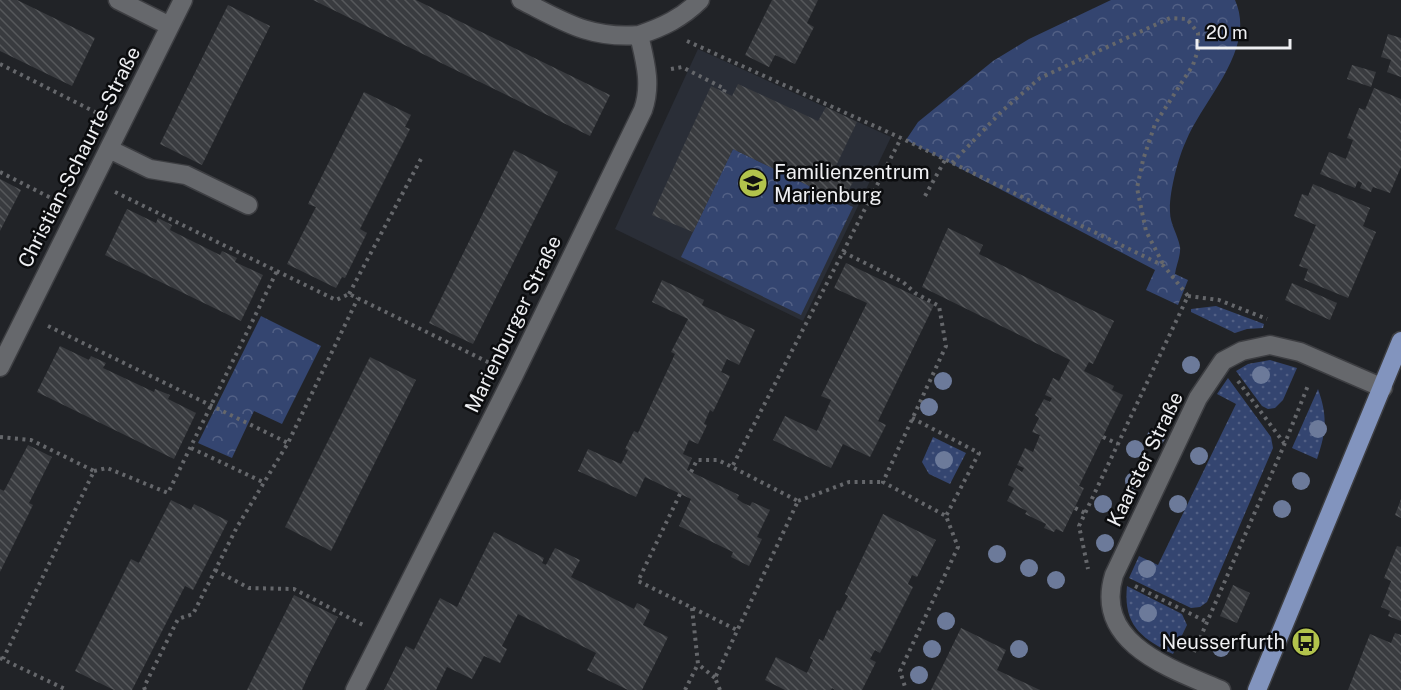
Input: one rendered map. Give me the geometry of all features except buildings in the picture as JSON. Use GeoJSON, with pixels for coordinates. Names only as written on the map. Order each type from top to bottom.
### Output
{"type":"FeatureCollection","features":[{"type":"Feature","properties":{"kind":"main road"},"geometry":{"type":"LineString","coordinates":[[1257,690],[1401,341]]}},
{"type":"Feature","properties":{"kind":"street"},"geometry":{"type":"LineString","coordinates":[[118,0],[170,26]]}},
{"type":"Feature","properties":{"kind":"street","name":"Christian-Schaurte-Straße"},"geometry":{"type":"LineString","coordinates":[[0,367],[183,0]]}},
{"type":"Feature","properties":{"kind":"street"},"geometry":{"type":"LineString","coordinates":[[521,0],[593,34],[623,36],[639,35],[659,28],[681,17],[700,0]]}},
{"type":"Feature","properties":{"kind":"street","name":"Marienburger Straße"},"geometry":{"type":"LineString","coordinates":[[355,690],[514,375],[643,110],[648,92],[648,74],[639,35]]}},
{"type":"Feature","properties":{"kind":"street"},"geometry":{"type":"LineString","coordinates":[[109,149],[150,169],[186,175],[248,205]]}},
{"type":"Feature","properties":{"kind":"street"},"geometry":{"type":"LineString","coordinates":[[1223,361],[1242,351],[1270,345],[1300,352],[1383,388]]}},
{"type":"Feature","properties":{"kind":"street","name":"Kaarster Straße"},"geometry":{"type":"LineString","coordinates":[[1221,690],[1143,653],[1131,643],[1115,621],[1109,592],[1114,575],[1198,398],[1223,361]]}},
{"type":"Feature","properties":{"kind":"path"},"geometry":{"type":"LineString","coordinates":[[952,163],[1002,111],[1040,78],[1170,18],[1187,19],[1198,33],[1198,50],[1192,65],[1155,124],[1143,160],[1137,188],[1146,231],[1164,266],[1188,296],[1219,300],[1277,323],[1270,345]]}},
{"type":"Feature","properties":{"kind":"path"},"geometry":{"type":"LineString","coordinates":[[659,28],[901,138],[1164,266]]}},
{"type":"Feature","properties":{"kind":"path"},"geometry":{"type":"LineString","coordinates":[[0,64],[121,125]]}},
{"type":"Feature","properties":{"kind":"path"},"geometry":{"type":"LineString","coordinates":[[648,74],[682,67],[725,89],[724,92]]}},
{"type":"Feature","properties":{"kind":"path"},"geometry":{"type":"LineString","coordinates":[[732,467],[901,138]]}},
{"type":"Feature","properties":{"kind":"path"},"geometry":{"type":"LineString","coordinates":[[92,181],[336,300],[350,294],[423,155]]}},
{"type":"Feature","properties":{"kind":"path"},"geometry":{"type":"LineString","coordinates":[[925,196],[945,160]]}},
{"type":"Feature","properties":{"kind":"path"},"geometry":{"type":"LineString","coordinates":[[0,172],[78,211]]}},
{"type":"Feature","properties":{"kind":"path"},"geometry":{"type":"LineString","coordinates":[[843,252],[903,282],[915,293],[939,306],[946,346],[883,482]]}},
{"type":"Feature","properties":{"kind":"path"},"geometry":{"type":"LineString","coordinates":[[0,438],[31,440],[94,471],[107,468],[168,493],[277,271]]}},
{"type":"Feature","properties":{"kind":"path"},"geometry":{"type":"LineString","coordinates":[[350,294],[514,375]]}},
{"type":"Feature","properties":{"kind":"path"},"geometry":{"type":"LineString","coordinates":[[1089,571],[1079,526],[1188,296]]}},
{"type":"Feature","properties":{"kind":"path"},"geometry":{"type":"LineString","coordinates":[[145,690],[144,687],[178,619],[193,614],[237,527],[288,443],[358,298]]}},
{"type":"Feature","properties":{"kind":"path"},"geometry":{"type":"LineString","coordinates":[[26,315],[288,443]]}},
{"type":"Feature","properties":{"kind":"path"},"geometry":{"type":"LineString","coordinates":[[1223,361],[1285,443]]}},
{"type":"Feature","properties":{"kind":"path"},"geometry":{"type":"LineString","coordinates":[[1184,674],[1285,443],[1308,384],[1330,365]]}},
{"type":"Feature","properties":{"kind":"path"},"geometry":{"type":"LineString","coordinates":[[912,418],[979,453],[946,516]]}},
{"type":"Feature","properties":{"kind":"path"},"geometry":{"type":"LineString","coordinates":[[1103,437],[1118,444]]}},
{"type":"Feature","properties":{"kind":"path"},"geometry":{"type":"LineString","coordinates":[[191,448],[265,483]]}},
{"type":"Feature","properties":{"kind":"path"},"geometry":{"type":"LineString","coordinates":[[691,472],[697,460],[718,460],[798,501]]}},
{"type":"Feature","properties":{"kind":"path"},"geometry":{"type":"LineString","coordinates":[[67,690],[2,658],[94,471]]}},
{"type":"Feature","properties":{"kind":"path"},"geometry":{"type":"LineString","coordinates":[[715,678],[798,501],[849,482],[883,482],[946,516],[958,547],[900,671],[906,690]]}},
{"type":"Feature","properties":{"kind":"path"},"geometry":{"type":"LineString","coordinates":[[680,494],[638,581],[737,630]]}},
{"type":"Feature","properties":{"kind":"path"},"geometry":{"type":"LineString","coordinates":[[1075,508],[1085,513]]}},
{"type":"Feature","properties":{"kind":"path"},"geometry":{"type":"LineString","coordinates":[[215,570],[249,588],[294,589],[383,636]]}},
{"type":"Feature","properties":{"kind":"path"},"geometry":{"type":"LineString","coordinates":[[1114,575],[1207,622]]}},
{"type":"Feature","properties":{"kind":"path"},"geometry":{"type":"LineString","coordinates":[[686,690],[698,664],[692,607]]}},
{"type":"Feature","properties":{"kind":"path"},"geometry":{"type":"LineString","coordinates":[[698,664],[715,678],[720,690]]}},
{"type":"Feature","properties":{"kind":"shaded area","name":"Familienzentrum Marienburg"},"geometry":{"type":"Polygon","coordinates":[[[698,49],[891,137],[803,321],[615,229],[698,49]]]}},
{"type":"Feature","properties":{"kind":"green space"},"geometry":{"type":"Polygon","coordinates":[[[1111,0],[1235,0],[1240,18],[1239,37],[1234,55],[1186,141],[1175,176],[1170,212],[1180,250],[1175,274],[1188,280],[1178,305],[1146,290],[1155,270],[906,140],[918,122],[993,61],[1029,39],[1111,0]]]}},
{"type":"Feature","properties":{"kind":"green space"},"geometry":{"type":"Polygon","coordinates":[[[733,149],[853,207],[801,315],[681,257],[733,149]]]}},
{"type":"Feature","properties":{"kind":"green space"},"geometry":{"type":"Polygon","coordinates":[[[1216,306],[1264,324],[1263,328],[1247,329],[1235,333],[1191,312],[1191,309],[1216,306]]]}},
{"type":"Feature","properties":{"kind":"green space"},"geometry":{"type":"Polygon","coordinates":[[[261,316],[321,346],[282,424],[254,411],[232,458],[198,443],[261,316]]]}},
{"type":"Feature","properties":{"kind":"green space"},"geometry":{"type":"Polygon","coordinates":[[[1270,360],[1297,368],[1283,400],[1275,408],[1268,409],[1262,406],[1236,371],[1248,364],[1270,360]]]}},
{"type":"Feature","properties":{"kind":"green space"},"geometry":{"type":"Polygon","coordinates":[[[1228,378],[1271,437],[1273,448],[1207,602],[1200,607],[1191,608],[1129,578],[1139,556],[1158,565],[1236,404],[1217,394],[1228,378]]]}},
{"type":"Feature","properties":{"kind":"green space"},"geometry":{"type":"Polygon","coordinates":[[[1318,389],[1325,424],[1317,459],[1292,448],[1318,389]]]}},
{"type":"Feature","properties":{"kind":"green space"},"geometry":{"type":"Polygon","coordinates":[[[933,437],[966,453],[950,484],[929,474],[922,462],[933,437]]]}},
{"type":"Feature","properties":{"kind":"green space"},"geometry":{"type":"Polygon","coordinates":[[[1127,586],[1182,614],[1187,625],[1173,654],[1143,636],[1136,629],[1128,611],[1127,586]]]}},
{"type":"Feature","properties":{"kind":"place","name":"Familienzentrum Marienburg"},"geometry":{"type":"Point","coordinates":[753,183]}},
{"type":"Feature","properties":{"kind":"place","name":"Neusserfurth"},"geometry":{"type":"Point","coordinates":[1306,642]}}]}
